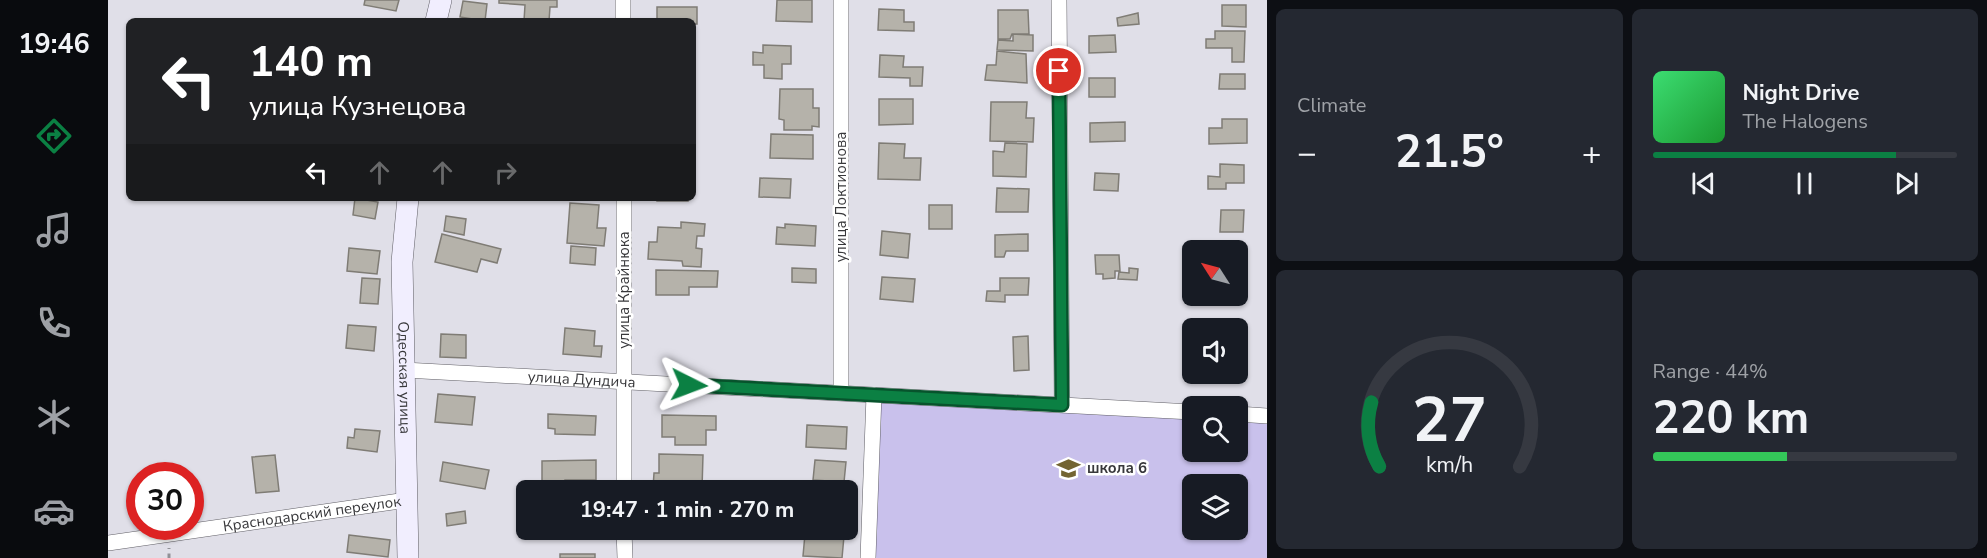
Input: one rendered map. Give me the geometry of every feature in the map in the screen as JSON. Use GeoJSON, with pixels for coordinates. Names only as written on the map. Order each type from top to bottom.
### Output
{"type":"FeatureCollection","features":[{"type":"Feature","properties":{"kind":"main road"},"geometry":{"type":"LineString","coordinates":[[437,18],[441,0]]}},
{"type":"Feature","properties":{"kind":"main road","name":"Одесская улица"},"geometry":{"type":"LineString","coordinates":[[408,201],[402,262],[408,558]]}},
{"type":"Feature","properties":{"kind":"street"},"geometry":{"type":"LineString","coordinates":[[623,0],[623,18]]}},
{"type":"Feature","properties":{"kind":"street","name":"улица Локтионова"},"geometry":{"type":"LineString","coordinates":[[841,393],[842,0]]}},
{"type":"Feature","properties":{"kind":"street"},"geometry":{"type":"LineString","coordinates":[[1059,0],[1062,405]]}},
{"type":"Feature","properties":{"kind":"street","name":"улица Крайнюка"},"geometry":{"type":"LineString","coordinates":[[624,201],[624,480]]}},
{"type":"Feature","properties":{"kind":"street","name":"улица Дундича"},"geometry":{"type":"LineString","coordinates":[[404,370],[1182,411]]}},
{"type":"Feature","properties":{"kind":"street"},"geometry":{"type":"LineString","coordinates":[[868,558],[874,395]]}},
{"type":"Feature","properties":{"kind":"street"},"geometry":{"type":"LineString","coordinates":[[1248,415],[1267,416]]}},
{"type":"Feature","properties":{"kind":"street","name":"Краснодарский переулок"},"geometry":{"type":"LineString","coordinates":[[108,543],[407,500]]}},
{"type":"Feature","properties":{"kind":"street"},"geometry":{"type":"LineString","coordinates":[[624,540],[625,558]]}},
{"type":"Feature","properties":{"kind":"shaded area","name":"школа 6"},"geometry":{"type":"Polygon","coordinates":[[[874,395],[1182,411],[1182,462],[1248,462],[1248,415],[1267,416],[1267,558],[868,558],[874,395]]]}},
{"type":"Feature","properties":{"kind":"building"},"geometry":{"type":"Polygon","coordinates":[[[365,0],[399,0],[396,11],[364,5],[365,0]]]}},
{"type":"Feature","properties":{"kind":"building"},"geometry":{"type":"Polygon","coordinates":[[[499,0],[557,0],[557,7],[550,7],[549,18],[524,18],[525,5],[499,3],[499,0]]]}},
{"type":"Feature","properties":{"kind":"building"},"geometry":{"type":"Polygon","coordinates":[[[777,0],[812,0],[812,22],[776,21],[777,0]]]}},
{"type":"Feature","properties":{"kind":"building"},"geometry":{"type":"Polygon","coordinates":[[[463,1],[487,4],[485,18],[460,17],[463,1]]]}},
{"type":"Feature","properties":{"kind":"building"},"geometry":{"type":"Polygon","coordinates":[[[1222,5],[1246,5],[1246,27],[1222,26],[1222,5]]]}},
{"type":"Feature","properties":{"kind":"building"},"geometry":{"type":"Polygon","coordinates":[[[657,7],[697,7],[697,24],[696,18],[657,18],[657,7]]]}},
{"type":"Feature","properties":{"kind":"building"},"geometry":{"type":"Polygon","coordinates":[[[879,9],[904,10],[904,22],[914,22],[914,31],[878,30],[879,9]]]}},
{"type":"Feature","properties":{"kind":"building"},"geometry":{"type":"Polygon","coordinates":[[[998,10],[1028,10],[1029,34],[1012,34],[1010,39],[998,39],[998,10]]]}},
{"type":"Feature","properties":{"kind":"building"},"geometry":{"type":"Polygon","coordinates":[[[1138,13],[1139,24],[1118,26],[1117,18],[1138,13]]]}},
{"type":"Feature","properties":{"kind":"building"},"geometry":{"type":"Polygon","coordinates":[[[1215,31],[1245,31],[1244,62],[1232,62],[1232,48],[1206,48],[1206,39],[1215,39],[1215,31]]]}},
{"type":"Feature","properties":{"kind":"building"},"geometry":{"type":"Polygon","coordinates":[[[1013,34],[1033,35],[1033,51],[997,50],[998,40],[1013,41],[1013,34]]]}},
{"type":"Feature","properties":{"kind":"building"},"geometry":{"type":"Polygon","coordinates":[[[1115,35],[1116,52],[1089,53],[1089,36],[1115,35]]]}},
{"type":"Feature","properties":{"kind":"building"},"geometry":{"type":"Polygon","coordinates":[[[763,45],[791,46],[791,64],[782,64],[782,79],[764,78],[764,65],[753,65],[753,52],[763,53],[763,45]]]}},
{"type":"Feature","properties":{"kind":"building"},"geometry":{"type":"Polygon","coordinates":[[[997,51],[1026,54],[1027,83],[985,80],[987,65],[996,65],[997,51]]]}},
{"type":"Feature","properties":{"kind":"building"},"geometry":{"type":"Polygon","coordinates":[[[880,55],[904,56],[903,67],[923,67],[922,86],[910,86],[910,78],[879,77],[880,55]]]}},
{"type":"Feature","properties":{"kind":"building"},"geometry":{"type":"Polygon","coordinates":[[[1220,74],[1245,74],[1245,89],[1219,89],[1220,74]]]}},
{"type":"Feature","properties":{"kind":"building"},"geometry":{"type":"Polygon","coordinates":[[[1089,78],[1115,78],[1115,97],[1089,97],[1089,78]]]}},
{"type":"Feature","properties":{"kind":"building"},"geometry":{"type":"Polygon","coordinates":[[[780,89],[813,89],[813,108],[819,108],[819,127],[812,126],[812,130],[784,130],[784,120],[779,119],[780,89]]]}},
{"type":"Feature","properties":{"kind":"building"},"geometry":{"type":"Polygon","coordinates":[[[879,99],[913,99],[913,124],[879,125],[879,99]]]}},
{"type":"Feature","properties":{"kind":"building"},"geometry":{"type":"Polygon","coordinates":[[[991,102],[1027,102],[1026,118],[1034,118],[1033,142],[990,141],[991,102]]]}},
{"type":"Feature","properties":{"kind":"building"},"geometry":{"type":"Polygon","coordinates":[[[1222,119],[1247,119],[1247,143],[1209,144],[1209,128],[1222,128],[1222,119]]]}},
{"type":"Feature","properties":{"kind":"building"},"geometry":{"type":"Polygon","coordinates":[[[1125,122],[1125,141],[1090,142],[1090,123],[1125,122]]]}},
{"type":"Feature","properties":{"kind":"building"},"geometry":{"type":"Polygon","coordinates":[[[771,134],[813,135],[813,159],[770,158],[771,134]]]}},
{"type":"Feature","properties":{"kind":"building"},"geometry":{"type":"Polygon","coordinates":[[[879,143],[905,144],[904,158],[921,158],[920,180],[878,179],[879,143]]]}},
{"type":"Feature","properties":{"kind":"building"},"geometry":{"type":"Polygon","coordinates":[[[1005,143],[1027,144],[1026,177],[993,176],[993,151],[1004,152],[1005,143]]]}},
{"type":"Feature","properties":{"kind":"building"},"geometry":{"type":"Polygon","coordinates":[[[1220,164],[1244,165],[1244,183],[1226,183],[1226,189],[1208,189],[1208,176],[1220,177],[1220,164]]]}},
{"type":"Feature","properties":{"kind":"building"},"geometry":{"type":"Polygon","coordinates":[[[1095,173],[1119,174],[1118,191],[1094,190],[1095,173]]]}},
{"type":"Feature","properties":{"kind":"building"},"geometry":{"type":"Polygon","coordinates":[[[760,178],[791,179],[790,198],[759,197],[760,178]]]}},
{"type":"Feature","properties":{"kind":"building"},"geometry":{"type":"Polygon","coordinates":[[[997,188],[1029,189],[1028,212],[996,212],[997,188]]]}},
{"type":"Feature","properties":{"kind":"building"},"geometry":{"type":"Polygon","coordinates":[[[355,201],[378,202],[375,219],[353,215],[355,201]]]}},
{"type":"Feature","properties":{"kind":"building"},"geometry":{"type":"Polygon","coordinates":[[[570,203],[599,205],[597,228],[606,228],[604,246],[567,243],[570,203]]]}},
{"type":"Feature","properties":{"kind":"building"},"geometry":{"type":"Polygon","coordinates":[[[929,205],[952,205],[952,229],[929,229],[929,205]]]}},
{"type":"Feature","properties":{"kind":"building"},"geometry":{"type":"Polygon","coordinates":[[[1221,210],[1244,210],[1243,232],[1220,232],[1221,210]]]}},
{"type":"Feature","properties":{"kind":"building"},"geometry":{"type":"Polygon","coordinates":[[[446,216],[466,219],[464,235],[444,231],[446,216]]]}},
{"type":"Feature","properties":{"kind":"building"},"geometry":{"type":"Polygon","coordinates":[[[681,222],[705,224],[704,236],[697,236],[696,248],[702,249],[701,267],[683,266],[682,261],[648,259],[649,242],[657,242],[658,227],[681,228],[681,222]]]}},
{"type":"Feature","properties":{"kind":"building"},"geometry":{"type":"Polygon","coordinates":[[[785,224],[816,226],[815,246],[776,244],[777,227],[785,228],[785,224]]]}},
{"type":"Feature","properties":{"kind":"building"},"geometry":{"type":"Polygon","coordinates":[[[882,231],[910,234],[908,258],[880,255],[882,231]]]}},
{"type":"Feature","properties":{"kind":"building"},"geometry":{"type":"Polygon","coordinates":[[[442,234],[501,249],[497,263],[481,259],[477,272],[435,262],[442,234]]]}},
{"type":"Feature","properties":{"kind":"building"},"geometry":{"type":"Polygon","coordinates":[[[1028,234],[1028,251],[1006,251],[1004,257],[995,257],[995,235],[1028,234]]]}},
{"type":"Feature","properties":{"kind":"building"},"geometry":{"type":"Polygon","coordinates":[[[571,246],[596,248],[595,265],[570,263],[571,246]]]}},
{"type":"Feature","properties":{"kind":"building"},"geometry":{"type":"Polygon","coordinates":[[[349,248],[380,251],[377,274],[347,271],[349,248]]]}},
{"type":"Feature","properties":{"kind":"building"},"geometry":{"type":"Polygon","coordinates":[[[1095,255],[1119,255],[1120,271],[1115,271],[1115,278],[1103,279],[1103,274],[1096,274],[1095,255]]]}},
{"type":"Feature","properties":{"kind":"building"},"geometry":{"type":"Polygon","coordinates":[[[792,268],[816,269],[816,283],[792,282],[792,268]]]}},
{"type":"Feature","properties":{"kind":"building"},"geometry":{"type":"Polygon","coordinates":[[[1129,268],[1138,269],[1137,280],[1118,279],[1119,272],[1129,273],[1129,268]]]}},
{"type":"Feature","properties":{"kind":"building"},"geometry":{"type":"Polygon","coordinates":[[[656,270],[718,271],[717,287],[689,287],[689,295],[656,295],[656,270]]]}},
{"type":"Feature","properties":{"kind":"building"},"geometry":{"type":"Polygon","coordinates":[[[882,277],[915,279],[913,302],[880,299],[882,277]]]}},
{"type":"Feature","properties":{"kind":"building"},"geometry":{"type":"Polygon","coordinates":[[[362,278],[380,279],[378,304],[360,303],[362,278]]]}},
{"type":"Feature","properties":{"kind":"building"},"geometry":{"type":"Polygon","coordinates":[[[1000,278],[1029,278],[1028,295],[1005,295],[1005,302],[986,301],[987,291],[1000,291],[1000,278]]]}},
{"type":"Feature","properties":{"kind":"building"},"geometry":{"type":"Polygon","coordinates":[[[348,325],[376,327],[374,351],[346,348],[348,325]]]}},
{"type":"Feature","properties":{"kind":"building"},"geometry":{"type":"Polygon","coordinates":[[[565,328],[595,331],[594,346],[602,346],[601,357],[563,354],[565,328]]]}},
{"type":"Feature","properties":{"kind":"building"},"geometry":{"type":"Polygon","coordinates":[[[441,334],[466,335],[466,358],[440,357],[441,334]]]}},
{"type":"Feature","properties":{"kind":"building"},"geometry":{"type":"Polygon","coordinates":[[[1028,336],[1029,370],[1014,371],[1013,337],[1028,336]]]}},
{"type":"Feature","properties":{"kind":"building"},"geometry":{"type":"Polygon","coordinates":[[[438,394],[475,397],[472,425],[435,422],[438,394]]]}},
{"type":"Feature","properties":{"kind":"building"},"geometry":{"type":"Polygon","coordinates":[[[548,414],[596,416],[595,435],[555,434],[555,429],[548,428],[548,414]]]}},
{"type":"Feature","properties":{"kind":"building"},"geometry":{"type":"Polygon","coordinates":[[[662,415],[716,416],[716,430],[706,430],[706,445],[675,445],[675,437],[662,437],[662,415]]]}},
{"type":"Feature","properties":{"kind":"building"},"geometry":{"type":"Polygon","coordinates":[[[807,425],[847,427],[846,449],[806,447],[807,425]]]}},
{"type":"Feature","properties":{"kind":"building"},"geometry":{"type":"Polygon","coordinates":[[[355,429],[380,431],[377,452],[347,448],[348,437],[354,438],[355,429]]]}},
{"type":"Feature","properties":{"kind":"building"},"geometry":{"type":"Polygon","coordinates":[[[659,454],[703,455],[702,480],[654,480],[654,473],[659,473],[659,454]]]}},
{"type":"Feature","properties":{"kind":"building"},"geometry":{"type":"Polygon","coordinates":[[[275,455],[279,491],[256,493],[252,457],[275,455]]]}},
{"type":"Feature","properties":{"kind":"building"},"geometry":{"type":"Polygon","coordinates":[[[596,460],[596,480],[542,480],[542,461],[596,460]]]}},
{"type":"Feature","properties":{"kind":"building"},"geometry":{"type":"Polygon","coordinates":[[[815,460],[846,462],[844,480],[813,480],[815,460]]]}},
{"type":"Feature","properties":{"kind":"building"},"geometry":{"type":"Polygon","coordinates":[[[443,462],[489,470],[485,489],[440,481],[443,462]]]}},
{"type":"Feature","properties":{"kind":"building"},"geometry":{"type":"Polygon","coordinates":[[[465,511],[466,523],[447,526],[446,514],[465,511]]]}},
{"type":"Feature","properties":{"kind":"building"},"geometry":{"type":"Polygon","coordinates":[[[349,535],[390,540],[388,557],[347,552],[349,535]]]}},
{"type":"Feature","properties":{"kind":"building"},"geometry":{"type":"Polygon","coordinates":[[[804,540],[844,540],[842,558],[803,556],[804,540]]]}},
{"type":"Feature","properties":{"kind":"building"},"geometry":{"type":"Polygon","coordinates":[[[560,554],[595,554],[595,558],[560,558],[560,554]]]}},
{"type":"Feature","properties":{"kind":"place","name":"школа 6"},"geometry":{"type":"Point","coordinates":[1069,468]}},
{"type":"Feature","properties":{"kind":"route"},"geometry":{"type":"LineString","coordinates":[[689,385],[1062,405],[1059,71]]}}]}
